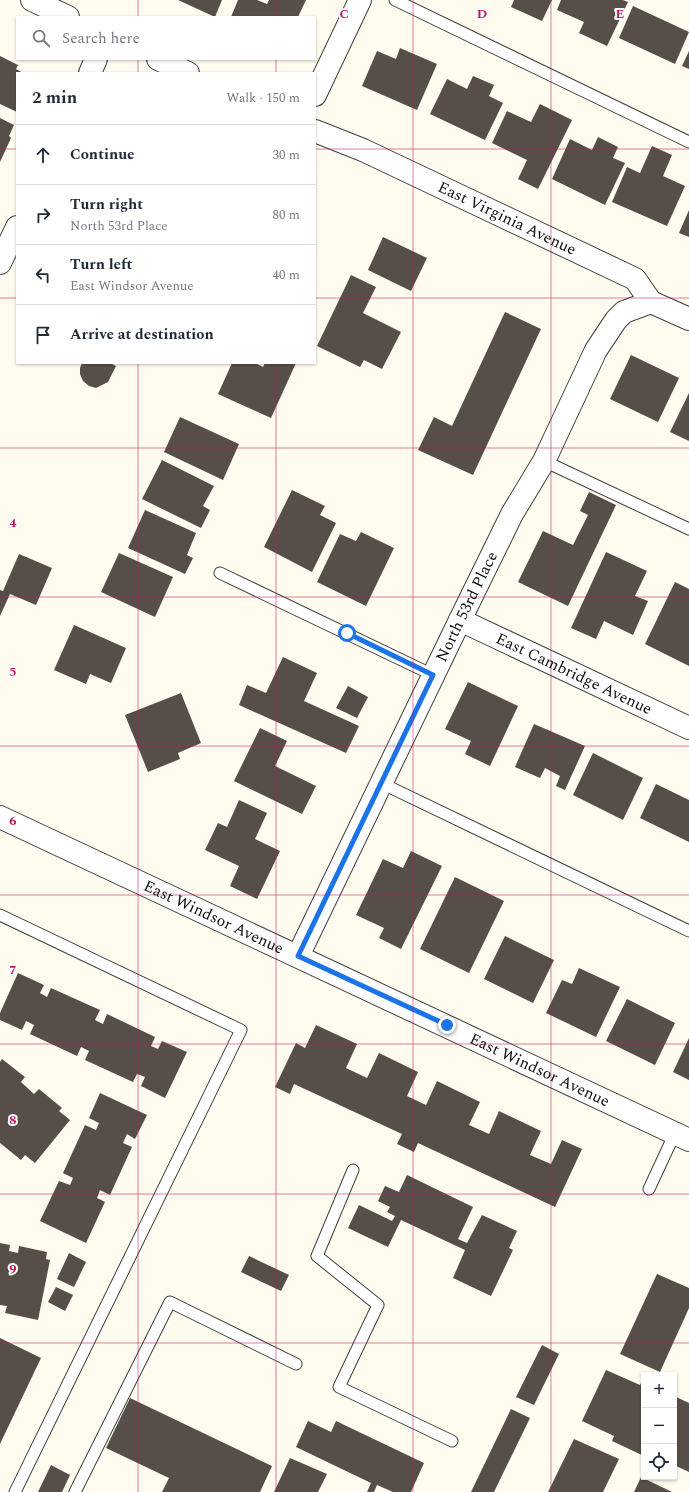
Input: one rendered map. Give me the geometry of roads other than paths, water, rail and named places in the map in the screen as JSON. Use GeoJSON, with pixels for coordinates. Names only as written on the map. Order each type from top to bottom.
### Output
{"type":"FeatureCollection","features":[{"type":"Feature","properties":{"kind":"street"},"geometry":{"type":"LineString","coordinates":[[32,0],[66,16]]}},
{"type":"Feature","properties":{"kind":"street"},"geometry":{"type":"LineString","coordinates":[[316,93],[360,0]]}},
{"type":"Feature","properties":{"kind":"street"},"geometry":{"type":"LineString","coordinates":[[90,72],[96,60]]}},
{"type":"Feature","properties":{"kind":"street"},"geometry":{"type":"LineString","coordinates":[[160,60],[186,72]]}},
{"type":"Feature","properties":{"kind":"street","name":"East Virginia Avenue"},"geometry":{"type":"LineString","coordinates":[[316,131],[363,150],[634,279],[651,302],[689,319]]}},
{"type":"Feature","properties":{"kind":"street"},"geometry":{"type":"LineString","coordinates":[[0,263],[16,229]]}},
{"type":"Feature","properties":{"kind":"street","name":"North 53rd Place"},"geometry":{"type":"LineString","coordinates":[[298,956],[380,783],[512,514],[544,461],[596,350],[616,320],[624,312],[651,302]]}},
{"type":"Feature","properties":{"kind":"street","name":"East Cambridge Avenue"},"geometry":{"type":"LineString","coordinates":[[460,620],[689,728]]}},
{"type":"Feature","properties":{"kind":"street","name":"East Windsor Avenue"},"geometry":{"type":"LineString","coordinates":[[0,817],[682,1136]]}},
{"type":"Feature","properties":{"kind":"lane"},"geometry":{"type":"LineString","coordinates":[[395,0],[689,142]]}},
{"type":"Feature","properties":{"kind":"lane"},"geometry":{"type":"LineString","coordinates":[[544,461],[689,529]]}},
{"type":"Feature","properties":{"kind":"lane"},"geometry":{"type":"LineString","coordinates":[[220,573],[433,675]]}},
{"type":"Feature","properties":{"kind":"lane"},"geometry":{"type":"LineString","coordinates":[[380,783],[689,931]]}},
{"type":"Feature","properties":{"kind":"lane"},"geometry":{"type":"LineString","coordinates":[[0,914],[241,1030],[15,1492]]}},
{"type":"Feature","properties":{"kind":"lane"},"geometry":{"type":"LineString","coordinates":[[649,1189],[682,1136]]}},
{"type":"Feature","properties":{"kind":"lane"},"geometry":{"type":"LineString","coordinates":[[353,1170],[317,1256],[378,1305],[340,1387],[452,1441]]}},
{"type":"Feature","properties":{"kind":"lane"},"geometry":{"type":"LineString","coordinates":[[75,1492],[170,1302],[296,1364]]}}]}
